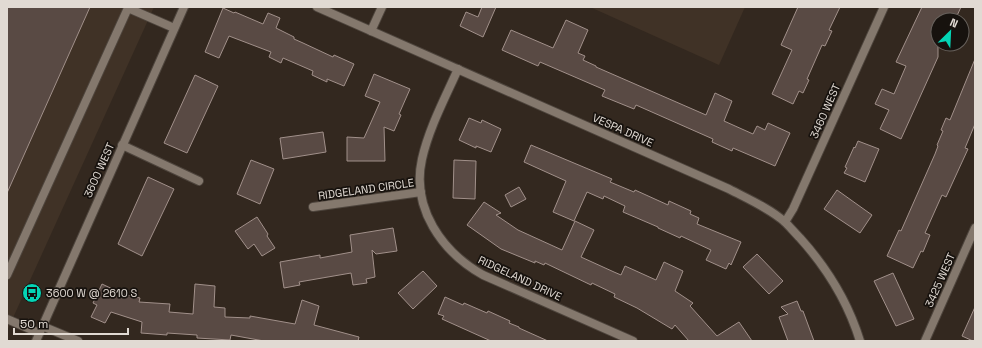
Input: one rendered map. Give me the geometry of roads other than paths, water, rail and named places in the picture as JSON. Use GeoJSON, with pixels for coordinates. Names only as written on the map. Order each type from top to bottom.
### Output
{"type":"FeatureCollection","features":[{"type":"Feature","properties":{"kind":"street","name":"3600 WEST"},"geometry":{"type":"LineString","coordinates":[[36,341],[184,7]]}},
{"type":"Feature","properties":{"kind":"street","name":"VESPA DRIVE"},"geometry":{"type":"LineString","coordinates":[[318,7],[730,189],[762,206],[785,222],[806,245],[836,286],[856,327],[860,341]]}},
{"type":"Feature","properties":{"kind":"street"},"geometry":{"type":"LineString","coordinates":[[371,31],[382,7]]}},
{"type":"Feature","properties":{"kind":"street","name":"3460 WEST"},"geometry":{"type":"LineString","coordinates":[[785,222],[793,209],[884,7]]}},
{"type":"Feature","properties":{"kind":"street"},"geometry":{"type":"LineString","coordinates":[[7,275],[128,8],[174,28]]}},
{"type":"Feature","properties":{"kind":"street","name":"RIDGELAND DRIVE"},"geometry":{"type":"LineString","coordinates":[[458,69],[426,145],[421,161],[421,192],[428,217],[434,230],[455,256],[490,278],[633,341]]}},
{"type":"Feature","properties":{"kind":"street"},"geometry":{"type":"LineString","coordinates":[[122,145],[199,181]]}},
{"type":"Feature","properties":{"kind":"street","name":"RIDGELAND CIRCLE"},"geometry":{"type":"LineString","coordinates":[[313,207],[421,192]]}},
{"type":"Feature","properties":{"kind":"street","name":"3425 WEST"},"geometry":{"type":"LineString","coordinates":[[925,341],[975,228]]}},
{"type":"Feature","properties":{"kind":"street"},"geometry":{"type":"LineString","coordinates":[[7,319],[78,341]]}},
{"type":"Feature","properties":{"kind":"place","name":"3600 W @ 2610 S"},"geometry":{"type":"Point","coordinates":[32,293]}}]}
